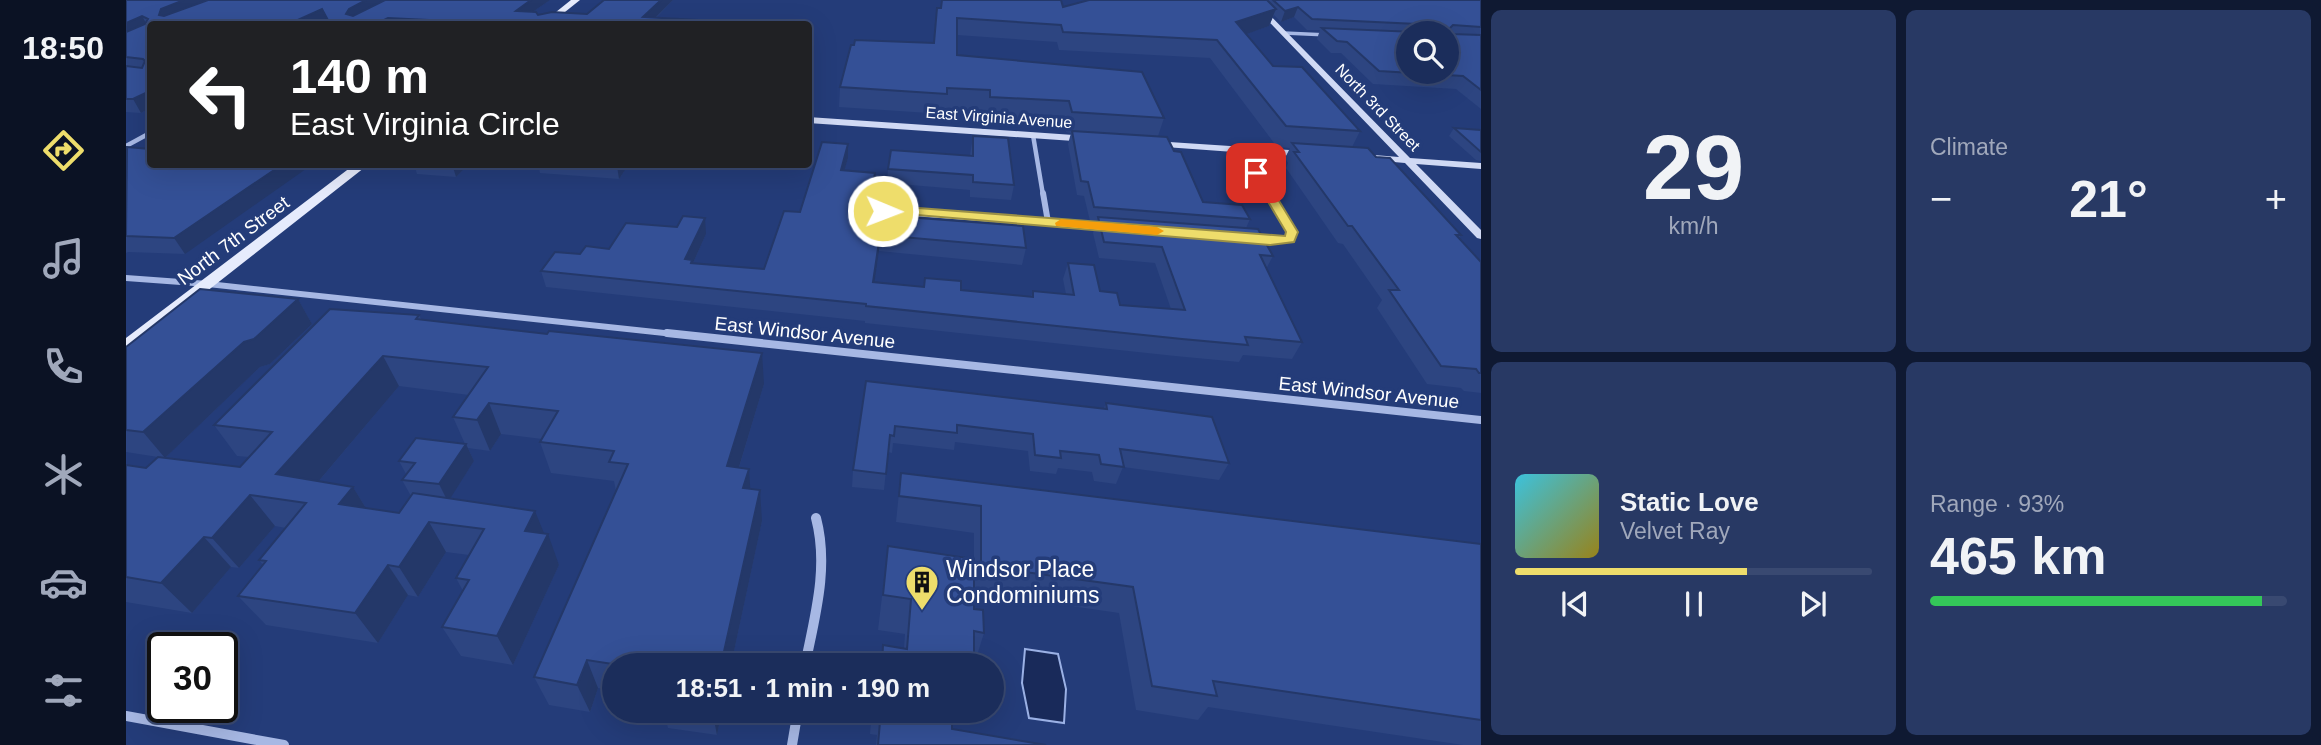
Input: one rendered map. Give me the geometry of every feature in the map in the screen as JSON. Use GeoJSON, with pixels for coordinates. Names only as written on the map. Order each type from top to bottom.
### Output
{"type":"FeatureCollection","features":[{"type":"Feature","properties":{"kind":"main road"},"geometry":{"type":"LineString","coordinates":[[549,21],[576,0]]}},
{"type":"Feature","properties":{"kind":"main road","name":"North 7th Street"},"geometry":{"type":"LineString","coordinates":[[126,346],[358,168]]}},
{"type":"Feature","properties":{"kind":"street","name":"North 3rd Street"},"geometry":{"type":"LineString","coordinates":[[1250,4],[1259,8],[1284,33],[1481,236]]}},
{"type":"Feature","properties":{"kind":"street"},"geometry":{"type":"LineString","coordinates":[[1284,33],[1333,35]]}},
{"type":"Feature","properties":{"kind":"street","name":"East Virginia Avenue"},"geometry":{"type":"LineString","coordinates":[[812,120],[1100,140]]}},
{"type":"Feature","properties":{"kind":"street"},"geometry":{"type":"LineString","coordinates":[[126,146],[147,135]]}},
{"type":"Feature","properties":{"kind":"street"},"geometry":{"type":"LineString","coordinates":[[1033,135],[1048,222]]}},
{"type":"Feature","properties":{"kind":"street"},"geometry":{"type":"LineString","coordinates":[[1140,143],[1321,155]]}},
{"type":"Feature","properties":{"kind":"street"},"geometry":{"type":"LineString","coordinates":[[1241,149],[1292,232],[1290,240],[1242,238]]}},
{"type":"Feature","properties":{"kind":"street"},"geometry":{"type":"LineString","coordinates":[[1358,157],[1481,166]]}},
{"type":"Feature","properties":{"kind":"street"},"geometry":{"type":"LineString","coordinates":[[883,211],[1117,228]]}},
{"type":"Feature","properties":{"kind":"street","name":"East Windsor Avenue"},"geometry":{"type":"LineString","coordinates":[[126,278],[208,284],[1481,420]]}},
{"type":"Feature","properties":{"kind":"street"},"geometry":{"type":"LineString","coordinates":[[807,653],[823,552],[816,519]]}},
{"type":"Feature","properties":{"kind":"street"},"geometry":{"type":"LineString","coordinates":[[126,716],[284,745]]}},
{"type":"Feature","properties":{"kind":"street"},"geometry":{"type":"LineString","coordinates":[[792,745],[796,723]]}},
{"type":"Feature","properties":{"kind":"water"},"geometry":{"type":"Polygon","coordinates":[[[1025,649],[1058,654],[1066,689],[1064,723],[1029,718],[1022,683],[1025,649]]]}},
{"type":"Feature","properties":{"kind":"building"},"geometry":{"type":"Polygon","coordinates":[[[126,0],[184,0],[161,9],[159,15],[164,16],[208,0],[366,0],[349,9],[346,14],[353,16],[385,0],[531,0],[516,11],[536,12],[538,15],[552,12],[587,14],[604,0],[661,0],[643,17],[696,20],[450,21],[388,18],[382,21],[328,21],[322,9],[296,21],[147,21],[147,92],[133,99],[126,99],[126,66],[142,68],[145,61],[126,57],[126,32],[145,24],[148,19],[142,16],[126,23],[126,0]]]}},
{"type":"Feature","properties":{"kind":"building"},"geometry":{"type":"Polygon","coordinates":[[[942,0],[1061,0],[1063,7],[1089,0],[1267,0],[1276,9],[1236,22],[1273,66],[1302,67],[1360,131],[1286,126],[1217,40],[1063,32],[1061,25],[957,18],[957,55],[1142,72],[1164,118],[1072,112],[1069,101],[990,97],[990,90],[947,88],[947,94],[840,87],[851,45],[854,45],[855,40],[934,43],[937,8],[941,8],[942,0]]]}},
{"type":"Feature","properties":{"kind":"building"},"geometry":{"type":"Polygon","coordinates":[[[1273,0],[1481,0],[1481,27],[1459,25],[1459,21],[1396,23],[1312,19],[1298,7],[1285,11],[1273,0]]]}},
{"type":"Feature","properties":{"kind":"building"},"geometry":{"type":"Polygon","coordinates":[[[1322,28],[1396,31],[1396,72],[1379,71],[1347,42],[1337,41],[1322,28]]]}},
{"type":"Feature","properties":{"kind":"building"},"geometry":{"type":"Polygon","coordinates":[[[1459,34],[1481,35],[1481,90],[1459,76],[1459,34]]]}},
{"type":"Feature","properties":{"kind":"building"},"geometry":{"type":"Polygon","coordinates":[[[1454,128],[1481,130],[1481,152],[1454,128]]]}},
{"type":"Feature","properties":{"kind":"building"},"geometry":{"type":"Polygon","coordinates":[[[1072,131],[1167,137],[1174,151],[1181,152],[1203,202],[1242,205],[1250,219],[1094,207],[1088,182],[1081,181],[1072,131]]]}},
{"type":"Feature","properties":{"kind":"building"},"geometry":{"type":"Polygon","coordinates":[[[973,136],[1008,138],[1014,185],[973,182],[973,175],[888,169],[891,150],[973,156],[973,136]]]}},
{"type":"Feature","properties":{"kind":"building"},"geometry":{"type":"Polygon","coordinates":[[[822,142],[848,144],[841,170],[875,173],[867,214],[1023,226],[1026,248],[880,235],[873,282],[924,287],[925,278],[961,281],[961,290],[1033,297],[1033,291],[1074,295],[1068,263],[1094,265],[1100,291],[1117,293],[1120,305],[1185,310],[1162,247],[1104,242],[1098,217],[1258,229],[1273,256],[1260,255],[1302,342],[1245,337],[1248,345],[1182,339],[541,271],[555,252],[580,254],[586,246],[609,249],[626,223],[677,227],[683,216],[705,218],[685,259],[692,260],[691,263],[764,269],[784,211],[800,212],[822,142]]]}},
{"type":"Feature","properties":{"kind":"building"},"geometry":{"type":"Polygon","coordinates":[[[1292,143],[1368,148],[1376,157],[1390,158],[1461,235],[1456,235],[1481,262],[1481,373],[1476,369],[1441,366],[1389,290],[1399,290],[1294,152],[1299,152],[1292,143]]]}},
{"type":"Feature","properties":{"kind":"building"},"geometry":{"type":"Polygon","coordinates":[[[127,147],[147,149],[147,168],[277,168],[174,238],[126,236],[127,147]]]}},
{"type":"Feature","properties":{"kind":"building"},"geometry":{"type":"Polygon","coordinates":[[[200,289],[298,299],[254,339],[244,342],[143,432],[126,430],[126,347],[200,289]]]}},
{"type":"Feature","properties":{"kind":"building"},"geometry":{"type":"Polygon","coordinates":[[[330,309],[419,315],[416,319],[547,334],[549,331],[762,353],[727,466],[749,469],[743,488],[760,490],[724,653],[602,653],[602,662],[587,660],[577,685],[534,677],[628,464],[609,462],[614,451],[540,442],[558,411],[489,403],[477,420],[453,417],[488,367],[383,356],[276,474],[353,487],[339,504],[399,513],[413,493],[535,511],[525,531],[548,534],[497,636],[442,627],[469,580],[456,578],[484,529],[429,522],[399,567],[388,565],[355,613],[238,596],[266,561],[259,560],[306,503],[250,495],[212,538],[204,537],[161,583],[126,577],[126,465],[146,468],[158,457],[240,467],[272,432],[214,425],[330,309]]]}},
{"type":"Feature","properties":{"kind":"building"},"geometry":{"type":"Polygon","coordinates":[[[866,381],[1107,409],[1106,403],[1212,417],[1229,463],[1120,449],[1124,467],[1101,464],[1099,455],[1060,451],[1061,458],[1035,455],[1033,434],[957,425],[957,433],[895,426],[894,436],[890,435],[886,474],[853,470],[866,381]]]}},
{"type":"Feature","properties":{"kind":"building"},"geometry":{"type":"Polygon","coordinates":[[[416,438],[466,444],[439,484],[402,480],[415,463],[399,461],[416,438]]]}},
{"type":"Feature","properties":{"kind":"building"},"geometry":{"type":"Polygon","coordinates":[[[901,473],[1481,544],[1481,720],[1213,681],[1217,696],[1152,686],[1133,587],[981,566],[981,506],[899,496],[901,473]]]}},
{"type":"Feature","properties":{"kind":"building"},"geometry":{"type":"Polygon","coordinates":[[[888,546],[974,559],[974,609],[983,610],[984,633],[974,631],[974,653],[883,653],[883,645],[907,649],[911,599],[883,595],[888,546]]]}},
{"type":"Feature","properties":{"kind":"building"},"geometry":{"type":"Polygon","coordinates":[[[880,723],[952,723],[952,729],[1046,745],[878,745],[880,723]]]}},
{"type":"Feature","properties":{"kind":"slow traffic"},"geometry":{"type":"LineString","coordinates":[[1061,223],[1157,231]]}},
{"type":"Feature","properties":{"kind":"place","name":"Windsor Place Condominiums"},"geometry":{"type":"Point","coordinates":[922,612]}},
{"type":"Feature","properties":{"kind":"route"},"geometry":{"type":"LineString","coordinates":[[883,211],[1270,241],[1290,240],[1292,232],[1256,173]]}}]}
